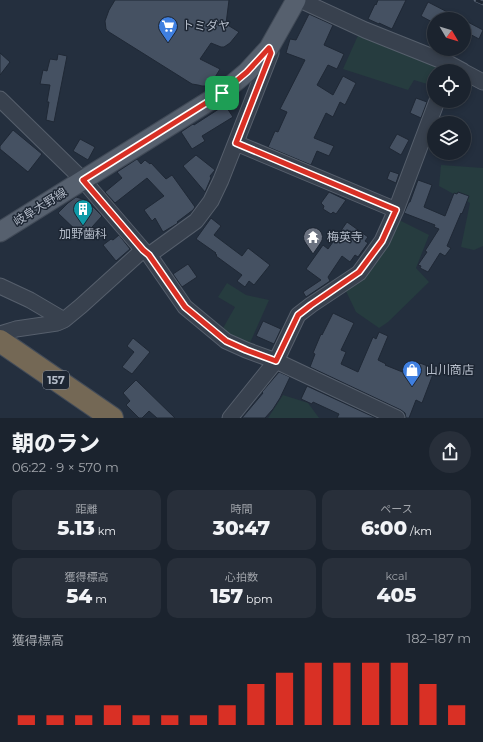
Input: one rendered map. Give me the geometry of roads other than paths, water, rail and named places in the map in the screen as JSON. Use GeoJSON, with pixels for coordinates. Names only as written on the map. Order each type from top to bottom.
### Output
{"type":"FeatureCollection","features":[{"type":"Feature","properties":{"kind":"highway","name":"157"},"geometry":{"type":"LineString","coordinates":[[0,341],[112,418]]}},
{"type":"Feature","properties":{"kind":"main road","name":"岐阜大野線"},"geometry":{"type":"LineString","coordinates":[[0,232],[222,93],[247,72],[269,48],[296,0]]}},
{"type":"Feature","properties":{"kind":"street"},"geometry":{"type":"LineString","coordinates":[[300,0],[444,64]]}},
{"type":"Feature","properties":{"kind":"street"},"geometry":{"type":"LineString","coordinates":[[0,334],[16,329],[57,323],[64,320],[146,252],[196,221],[211,201],[221,180],[271,53],[269,48]]}},
{"type":"Feature","properties":{"kind":"street"},"geometry":{"type":"LineString","coordinates":[[471,76],[483,82]]}},
{"type":"Feature","properties":{"kind":"street"},"geometry":{"type":"LineString","coordinates":[[0,99],[83,180],[146,252],[185,307],[226,341],[276,361],[397,418]]}},
{"type":"Feature","properties":{"kind":"street"},"geometry":{"type":"LineString","coordinates":[[230,418],[276,361],[298,315],[359,272],[382,241],[396,210],[433,108]]}},
{"type":"Feature","properties":{"kind":"street"},"geometry":{"type":"LineString","coordinates":[[236,143],[396,210]]}},
{"type":"Feature","properties":{"kind":"street"},"geometry":{"type":"LineString","coordinates":[[0,286],[30,300],[64,320]]}},
{"type":"Feature","properties":{"kind":"railway"},"geometry":{"type":"LineString","coordinates":[[476,0],[483,3]]}},
{"type":"Feature","properties":{"kind":"place","name":"トミダヤ"},"geometry":{"type":"Point","coordinates":[168,43]}},
{"type":"Feature","properties":{"kind":"place","name":"加野歯科"},"geometry":{"type":"Point","coordinates":[83,226]}},
{"type":"Feature","properties":{"kind":"place","name":"梅英寺"},"geometry":{"type":"Point","coordinates":[313,254]}},
{"type":"Feature","properties":{"kind":"place","name":"山川商店"},"geometry":{"type":"Point","coordinates":[412,387]}}]}
